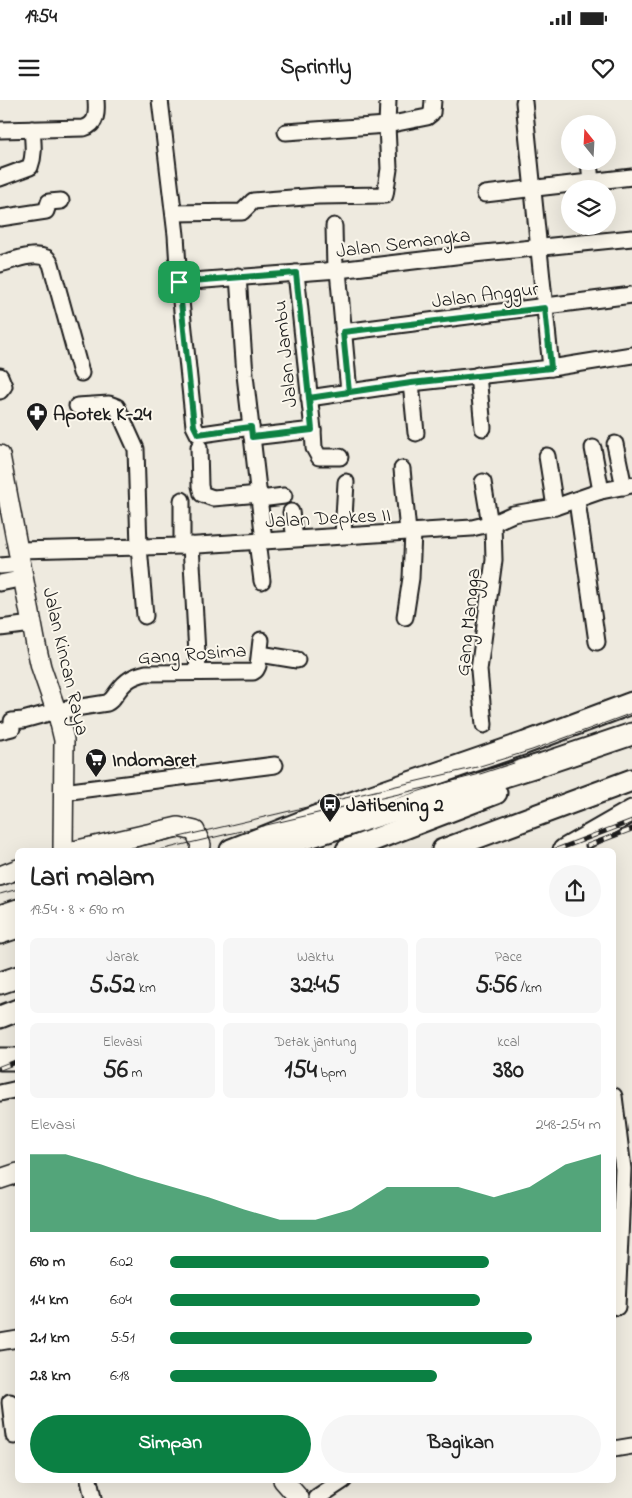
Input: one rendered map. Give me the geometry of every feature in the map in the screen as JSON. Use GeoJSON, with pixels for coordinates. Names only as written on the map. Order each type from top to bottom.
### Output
{"type":"FeatureCollection","features":[{"type":"Feature","properties":{"kind":"highway"},"geometry":{"type":"LineString","coordinates":[[236,848],[352,803],[525,743],[632,703]]}},
{"type":"Feature","properties":{"kind":"highway"},"geometry":{"type":"LineString","coordinates":[[274,848],[632,734]]}},
{"type":"Feature","properties":{"kind":"highway"},"geometry":{"type":"LineString","coordinates":[[352,848],[632,740]]}},
{"type":"Feature","properties":{"kind":"highway"},"geometry":{"type":"LineString","coordinates":[[448,848],[632,781]]}},
{"type":"Feature","properties":{"kind":"highway"},"geometry":{"type":"LineString","coordinates":[[488,848],[549,817],[632,781]]}},
{"type":"Feature","properties":{"kind":"highway"},"geometry":{"type":"LineString","coordinates":[[567,848],[632,811]]}},
{"type":"Feature","properties":{"kind":"highway"},"geometry":{"type":"LineString","coordinates":[[0,916],[15,911]]}},
{"type":"Feature","properties":{"kind":"highway"},"geometry":{"type":"LineString","coordinates":[[0,933],[15,928]]}},
{"type":"Feature","properties":{"kind":"highway"},"geometry":{"type":"LineString","coordinates":[[0,984],[15,978]]}},
{"type":"Feature","properties":{"kind":"highway"},"geometry":{"type":"LineString","coordinates":[[0,1017],[15,1011]]}},
{"type":"Feature","properties":{"kind":"highway"},"geometry":{"type":"LineString","coordinates":[[0,1059],[15,1059]]}},
{"type":"Feature","properties":{"kind":"main road","name":"Jalan Kincan Raya"},"geometry":{"type":"LineString","coordinates":[[0,455],[41,666],[53,712],[64,740],[63,848]]}},
{"type":"Feature","properties":{"kind":"main road"},"geometry":{"type":"LineString","coordinates":[[86,848],[178,826],[195,831],[200,848]]}},
{"type":"Feature","properties":{"kind":"main road"},"geometry":{"type":"LineString","coordinates":[[0,876],[15,870]]}},
{"type":"Feature","properties":{"kind":"main road"},"geometry":{"type":"LineString","coordinates":[[0,1179],[15,1174]]}},
{"type":"Feature","properties":{"kind":"main road"},"geometry":{"type":"LineString","coordinates":[[286,1483],[299,1498]]}},
{"type":"Feature","properties":{"kind":"street"},"geometry":{"type":"LineString","coordinates":[[0,130],[84,128],[90,126],[97,116],[96,100]]}},
{"type":"Feature","properties":{"kind":"street"},"geometry":{"type":"LineString","coordinates":[[160,100],[174,213],[179,282]]}},
{"type":"Feature","properties":{"kind":"street"},"geometry":{"type":"LineString","coordinates":[[174,213],[242,212],[253,201],[263,200],[318,196],[385,195],[389,169],[388,100]]}},
{"type":"Feature","properties":{"kind":"street"},"geometry":{"type":"LineString","coordinates":[[286,132],[387,125],[427,118],[432,113],[433,100]]}},
{"type":"Feature","properties":{"kind":"street"},"geometry":{"type":"LineString","coordinates":[[524,102],[551,368]]}},
{"type":"Feature","properties":{"kind":"street"},"geometry":{"type":"LineString","coordinates":[[0,178],[30,167],[34,147],[32,129]]}},
{"type":"Feature","properties":{"kind":"street"},"geometry":{"type":"LineString","coordinates":[[607,180],[632,177]]}},
{"type":"Feature","properties":{"kind":"street"},"geometry":{"type":"LineString","coordinates":[[485,194],[561,186]]}},
{"type":"Feature","properties":{"kind":"street"},"geometry":{"type":"LineString","coordinates":[[0,218],[46,211],[49,202],[61,201]]}},
{"type":"Feature","properties":{"kind":"street"},"geometry":{"type":"LineString","coordinates":[[334,226],[336,270],[349,392]]}},
{"type":"Feature","properties":{"kind":"street","name":"Jalan Semangka"},"geometry":{"type":"LineString","coordinates":[[179,282],[336,270],[632,238]]}},
{"type":"Feature","properties":{"kind":"street"},"geometry":{"type":"LineString","coordinates":[[0,264],[27,257],[42,256],[47,258],[51,264],[81,373]]}},
{"type":"Feature","properties":{"kind":"street","name":"Jalan Jambu"},"geometry":{"type":"LineString","coordinates":[[179,282],[195,430],[198,434],[312,430],[296,273]]}},
{"type":"Feature","properties":{"kind":"street"},"geometry":{"type":"LineString","coordinates":[[238,276],[252,432],[260,497],[262,581]]}},
{"type":"Feature","properties":{"kind":"street","name":"Jalan Anggur"},"geometry":{"type":"LineString","coordinates":[[343,332],[545,308],[632,295]]}},
{"type":"Feature","properties":{"kind":"street"},"geometry":{"type":"LineString","coordinates":[[309,398],[411,383],[551,368],[632,355]]}},
{"type":"Feature","properties":{"kind":"street"},"geometry":{"type":"LineString","coordinates":[[478,375],[483,428]]}},
{"type":"Feature","properties":{"kind":"street"},"geometry":{"type":"LineString","coordinates":[[0,376],[4,386],[0,391]]}},
{"type":"Feature","properties":{"kind":"street"},"geometry":{"type":"LineString","coordinates":[[411,383],[416,433]]}},
{"type":"Feature","properties":{"kind":"street"},"geometry":{"type":"LineString","coordinates":[[77,406],[109,404],[117,407],[137,452],[139,547],[145,616]]}},
{"type":"Feature","properties":{"kind":"street"},"geometry":{"type":"LineString","coordinates":[[312,430],[314,448],[319,458],[340,457]]}},
{"type":"Feature","properties":{"kind":"street"},"geometry":{"type":"LineString","coordinates":[[615,444],[628,486]]}},
{"type":"Feature","properties":{"kind":"street"},"geometry":{"type":"LineString","coordinates":[[199,447],[202,494],[213,498],[284,496]]}},
{"type":"Feature","properties":{"kind":"street"},"geometry":{"type":"LineString","coordinates":[[593,448],[601,491]]}},
{"type":"Feature","properties":{"kind":"street"},"geometry":{"type":"LineString","coordinates":[[547,456],[555,507]]}},
{"type":"Feature","properties":{"kind":"street"},"geometry":{"type":"LineString","coordinates":[[402,470],[410,532],[411,578],[405,617]]}},
{"type":"Feature","properties":{"kind":"street"},"geometry":{"type":"LineString","coordinates":[[343,535],[346,482]]}},
{"type":"Feature","properties":{"kind":"street","name":"Gang Mangga"},"geometry":{"type":"LineString","coordinates":[[484,482],[492,523],[494,560],[479,670],[484,725]]}},
{"type":"Feature","properties":{"kind":"street","name":"Jalan Depkes II"},"geometry":{"type":"LineString","coordinates":[[22,564],[139,547],[472,528],[492,523],[513,514],[555,507],[601,491],[628,486]]}},
{"type":"Feature","properties":{"kind":"street"},"geometry":{"type":"LineString","coordinates":[[182,500],[198,672]]}},
{"type":"Feature","properties":{"kind":"street"},"geometry":{"type":"LineString","coordinates":[[577,500],[597,642]]}},
{"type":"Feature","properties":{"kind":"street"},"geometry":{"type":"LineString","coordinates":[[291,512],[295,538]]}},
{"type":"Feature","properties":{"kind":"street"},"geometry":{"type":"LineString","coordinates":[[0,566],[22,564]]}},
{"type":"Feature","properties":{"kind":"street"},"geometry":{"type":"LineString","coordinates":[[0,583],[22,564]]}},
{"type":"Feature","properties":{"kind":"street"},"geometry":{"type":"LineString","coordinates":[[0,628],[32,624]]}},
{"type":"Feature","properties":{"kind":"street","name":"Gang Rosima"},"geometry":{"type":"LineString","coordinates":[[0,731],[12,728],[12,721],[107,703],[113,700],[117,691],[129,678],[137,675],[146,673],[252,672],[256,670],[260,647],[297,660]]}},
{"type":"Feature","properties":{"kind":"street"},"geometry":{"type":"LineString","coordinates":[[63,792],[274,765]]}},
{"type":"Feature","properties":{"kind":"street"},"geometry":{"type":"LineString","coordinates":[[0,1092],[15,1090]]}},
{"type":"Feature","properties":{"kind":"street"},"geometry":{"type":"LineString","coordinates":[[616,1112],[623,1170],[622,1262],[617,1307]]}},
{"type":"Feature","properties":{"kind":"street"},"geometry":{"type":"LineString","coordinates":[[0,1340],[15,1339]]}},
{"type":"Feature","properties":{"kind":"street"},"geometry":{"type":"LineString","coordinates":[[10,1402],[10,1436]]}},
{"type":"Feature","properties":{"kind":"street"},"geometry":{"type":"LineString","coordinates":[[616,1449],[632,1446]]}},
{"type":"Feature","properties":{"kind":"street"},"geometry":{"type":"LineString","coordinates":[[90,1483],[93,1498]]}},
{"type":"Feature","properties":{"kind":"street"},"geometry":{"type":"LineString","coordinates":[[317,1498],[339,1483]]}},
{"type":"Feature","properties":{"kind":"street"},"geometry":{"type":"LineString","coordinates":[[330,1498],[341,1483]]}},
{"type":"Feature","properties":{"kind":"tram line"},"geometry":{"type":"LineString","coordinates":[[133,848],[477,767],[532,750],[632,713]]}},
{"type":"Feature","properties":{"kind":"tram line"},"geometry":{"type":"LineString","coordinates":[[169,848],[437,785],[514,763]]}},
{"type":"Feature","properties":{"kind":"tram line"},"geometry":{"type":"LineString","coordinates":[[0,886],[15,882]]}},
{"type":"Feature","properties":{"kind":"tram line"},"geometry":{"type":"LineString","coordinates":[[0,894],[15,890]]}},
{"type":"Feature","properties":{"kind":"railway"},"geometry":{"type":"LineString","coordinates":[[561,848],[632,821]]}},
{"type":"Feature","properties":{"kind":"railway"},"geometry":{"type":"LineString","coordinates":[[587,846],[632,829]]}},
{"type":"Feature","properties":{"kind":"railway"},"geometry":{"type":"LineString","coordinates":[[0,1068],[15,1062]]}},
{"type":"Feature","properties":{"kind":"place","name":"Apotek K-24"},"geometry":{"type":"Point","coordinates":[37,432]}},
{"type":"Feature","properties":{"kind":"place","name":"Indomaret"},"geometry":{"type":"Point","coordinates":[96,778]}},
{"type":"Feature","properties":{"kind":"place","name":"Jatibening 2"},"geometry":{"type":"Point","coordinates":[330,823]}},
{"type":"Feature","properties":{"kind":"route"},"geometry":{"type":"LineString","coordinates":[[179,282],[194,426],[198,434],[251,427],[252,437],[312,430],[309,398],[349,392],[343,332],[545,308],[551,368],[411,383],[309,398],[296,273],[179,282]]}}]}
